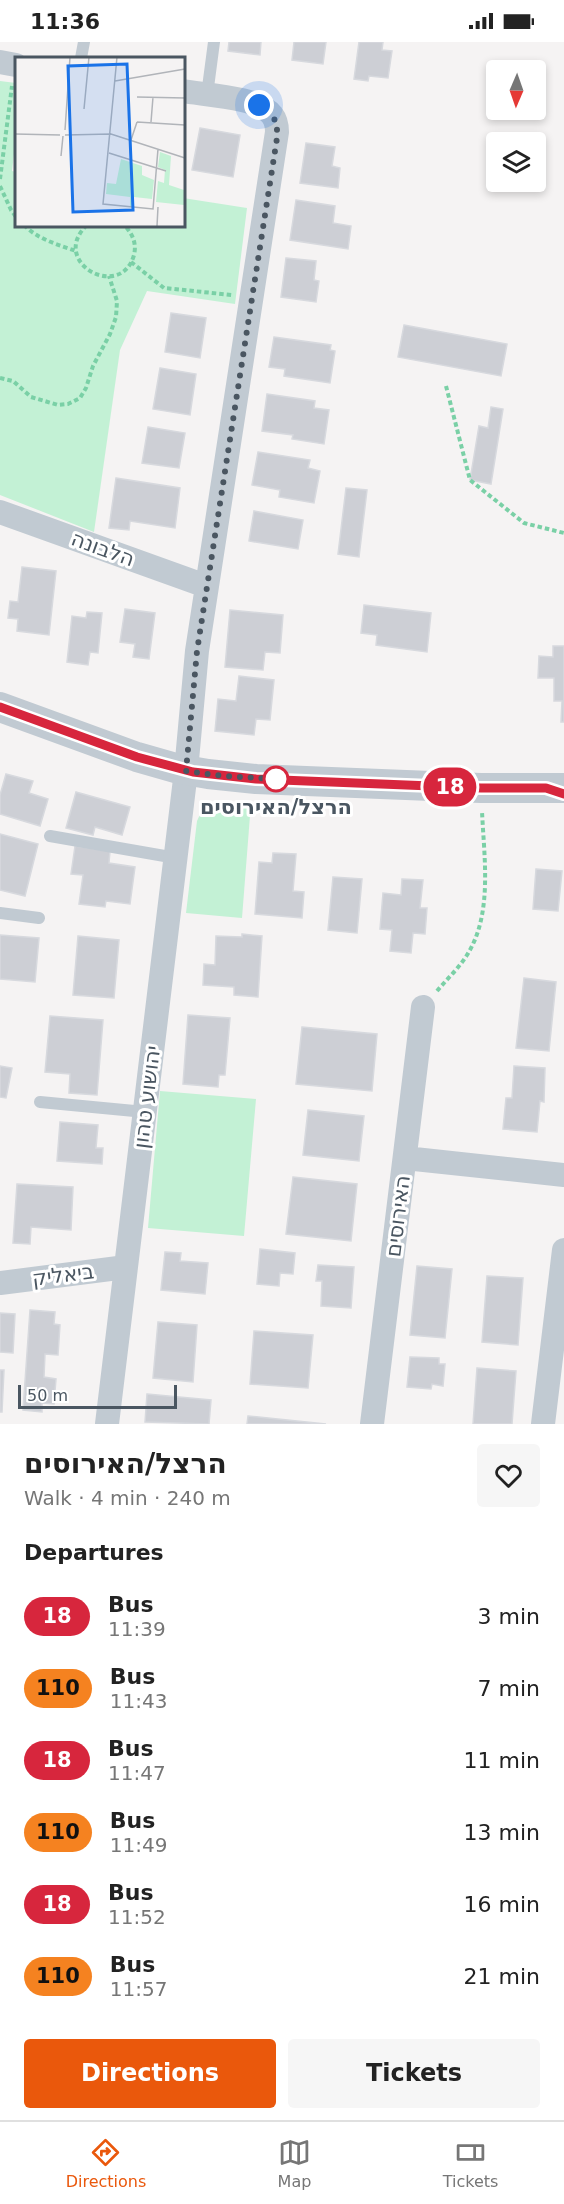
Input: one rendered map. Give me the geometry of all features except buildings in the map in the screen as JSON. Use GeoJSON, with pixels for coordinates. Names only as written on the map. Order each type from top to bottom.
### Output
{"type":"FeatureCollection","features":[{"type":"Feature","properties":{"kind":"street"},"geometry":{"type":"LineString","coordinates":[[184,91],[207,95]]}},
{"type":"Feature","properties":{"kind":"street","name":"יהושוע טהון"},"geometry":{"type":"LineString","coordinates":[[107,1424],[176,858],[195,669],[277,138],[276,122],[268,110],[254,103],[207,95]]}},
{"type":"Feature","properties":{"kind":"street","name":"הלבונה"},"geometry":{"type":"LineString","coordinates":[[0,512],[206,586]]}},
{"type":"Feature","properties":{"kind":"street"},"geometry":{"type":"LineString","coordinates":[[0,707],[130,755],[186,771],[239,778],[558,790]]}},
{"type":"Feature","properties":{"kind":"street","name":"האירוסים"},"geometry":{"type":"LineString","coordinates":[[372,1424],[423,1007]]}},
{"type":"Feature","properties":{"kind":"street"},"geometry":{"type":"LineString","coordinates":[[405,1158],[564,1175]]}},
{"type":"Feature","properties":{"kind":"street"},"geometry":{"type":"LineString","coordinates":[[543,1424],[564,1250]]}},
{"type":"Feature","properties":{"kind":"street","name":"ביאליק"},"geometry":{"type":"LineString","coordinates":[[0,1283],[126,1267]]}},
{"type":"Feature","properties":{"kind":"lane"},"geometry":{"type":"LineString","coordinates":[[81,57],[84,42]]}},
{"type":"Feature","properties":{"kind":"lane"},"geometry":{"type":"LineString","coordinates":[[207,95],[214,42]]}},
{"type":"Feature","properties":{"kind":"lane"},"geometry":{"type":"LineString","coordinates":[[50,836],[176,858]]}},
{"type":"Feature","properties":{"kind":"lane"},"geometry":{"type":"LineString","coordinates":[[0,913],[39,918]]}},
{"type":"Feature","properties":{"kind":"lane"},"geometry":{"type":"LineString","coordinates":[[40,1102],[145,1112]]}},
{"type":"Feature","properties":{"kind":"path"},"geometry":{"type":"LineString","coordinates":[[0,178],[10,64]]}},
{"type":"Feature","properties":{"kind":"path"},"geometry":{"type":"LineString","coordinates":[[0,186],[15,215]]}},
{"type":"Feature","properties":{"kind":"path"},"geometry":{"type":"LineString","coordinates":[[0,207],[7,202]]}},
{"type":"Feature","properties":{"kind":"path"},"geometry":{"type":"LineString","coordinates":[[25,226],[29,231],[46,240],[76,251]]}},
{"type":"Feature","properties":{"kind":"path"},"geometry":{"type":"LineString","coordinates":[[86,226],[78,237],[76,251],[79,260],[87,270],[95,275],[109,276],[122,272],[131,262],[135,249],[134,239],[125,226]]}},
{"type":"Feature","properties":{"kind":"path"},"geometry":{"type":"LineString","coordinates":[[131,262],[164,288],[252,297]]}},
{"type":"Feature","properties":{"kind":"path"},"geometry":{"type":"LineString","coordinates":[[0,378],[13,381],[31,397],[58,405],[68,404],[80,398],[116,317],[117,301],[109,276]]}},
{"type":"Feature","properties":{"kind":"path"},"geometry":{"type":"LineString","coordinates":[[446,386],[470,480],[524,523],[564,533]]}},
{"type":"Feature","properties":{"kind":"path"},"geometry":{"type":"LineString","coordinates":[[423,1007],[467,955],[478,930],[485,890],[481,788]]}},
{"type":"Feature","properties":{"kind":"green space"},"geometry":{"type":"Polygon","coordinates":[[[0,81],[15,83],[15,146],[12,171],[15,172],[15,226],[184,226],[184,198],[247,208],[235,304],[147,291],[120,350],[94,532],[0,495],[0,81]]]}},
{"type":"Feature","properties":{"kind":"green space"},"geometry":{"type":"Polygon","coordinates":[[[216,803],[251,803],[242,918],[186,913],[197,821],[203,808],[216,803]]]}},
{"type":"Feature","properties":{"kind":"green space"},"geometry":{"type":"Polygon","coordinates":[[[160,1091],[256,1099],[244,1236],[148,1228],[160,1091]]]}},
{"type":"Feature","properties":{"kind":"bus line","name":"18"},"geometry":{"type":"LineString","coordinates":[[0,707],[137,757],[193,772],[256,779],[481,788],[546,788],[564,794]]}},
{"type":"Feature","properties":{"kind":"place","name":"הרצל/האירוסים"},"geometry":{"type":"Point","coordinates":[276,779]}},
{"type":"Feature","properties":{"kind":"route"},"geometry":{"type":"LineString","coordinates":[[259,105],[274,117],[277,138],[197,651],[186,771],[276,779]]}}]}
